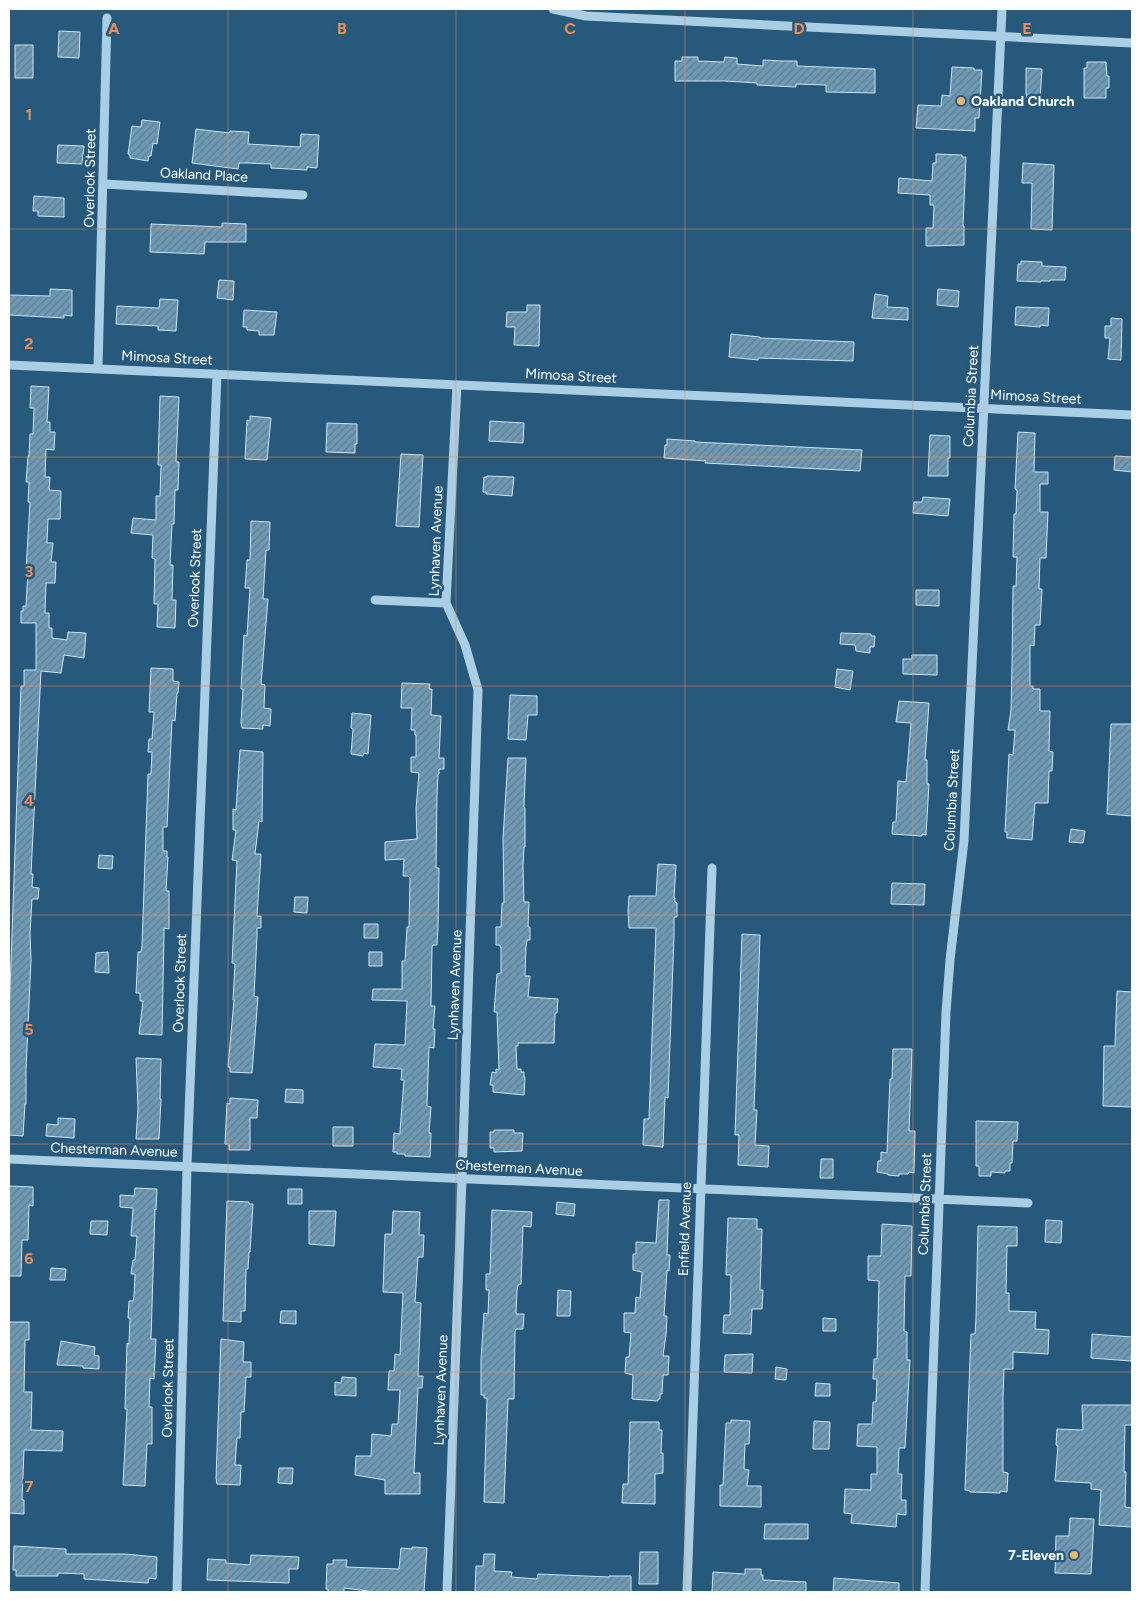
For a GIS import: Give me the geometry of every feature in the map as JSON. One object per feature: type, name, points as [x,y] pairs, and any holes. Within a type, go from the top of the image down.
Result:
[{"type":"street","points":[[553,9],[586,16],[1132,42]]},
{"type":"street","name":"Columbia Street","points":[[925,1592],[946,1012],[949,967],[964,841],[1002,9]]},
{"type":"street","name":"Overlook Street","points":[[98,368],[107,18]]},
{"type":"street","name":"Oakland Place","points":[[104,184],[303,195]]},
{"type":"street","name":"Mimosa Street","points":[[9,365],[1132,415]]},
{"type":"street","name":"Overlook Street","points":[[177,1592],[187,1166],[217,374]]},
{"type":"street","name":"Lynhaven Avenue","points":[[447,1592],[478,690],[466,645],[446,603],[456,385]]},
{"type":"street","points":[[375,600],[446,603]]},
{"type":"street","name":"Enfield Avenue","points":[[686,1592],[712,868]]},
{"type":"street","name":"Chesterman Avenue","points":[[9,1159],[1028,1203]]},
{"type":"building","points":[[59,31],[80,32],[79,58],[58,57]]},
{"type":"building","points":[[15,45],[33,45],[33,78],[15,78]]},
{"type":"building","points":[[682,57],[698,57],[698,61],[724,62],[725,57],[737,58],[737,64],[763,66],[763,60],[797,61],[797,66],[875,69],[875,93],[826,92],[826,85],[796,84],[796,87],[725,81],[675,81],[675,61],[682,61]]},
{"type":"building","points":[[1087,62],[1106,62],[1109,88],[1106,88],[1106,98],[1084,98],[1084,68],[1087,68]]},
{"type":"building","name":"Oakland Church","points":[[952,67],[982,70],[979,118],[975,118],[975,131],[916,128],[918,105],[941,106],[942,95],[950,96]]},
{"type":"building","points":[[1026,68],[1042,69],[1040,100],[1026,99]]},
{"type":"building","points":[[142,120],[160,122],[157,144],[153,143],[151,156],[149,156],[148,161],[130,158],[128,154],[132,126],[141,127]]},
{"type":"building","points":[[196,129],[229,133],[230,131],[249,132],[248,144],[300,147],[301,134],[319,135],[317,168],[307,167],[307,170],[271,168],[271,164],[239,163],[238,169],[192,163]]},
{"type":"building","points":[[58,145],[84,146],[82,164],[57,163]]},
{"type":"building","points":[[936,154],[962,155],[962,157],[966,157],[964,245],[926,246],[926,228],[933,228],[934,205],[930,205],[930,195],[898,193],[899,178],[932,181],[933,163],[936,163]]},
{"type":"building","points":[[1023,163],[1054,165],[1052,230],[1031,229],[1032,183],[1022,183]]},
{"type":"building","points":[[34,196],[64,198],[64,217],[38,216],[38,211],[33,211]]},
{"type":"building","points":[[222,223],[246,224],[246,242],[205,242],[204,254],[150,252],[151,224],[222,227]]},
{"type":"building","points":[[1021,261],[1042,262],[1042,266],[1066,267],[1065,280],[1017,281],[1018,264],[1021,264]]},
{"type":"building","points":[[219,280],[234,281],[233,300],[217,298]]},
{"type":"building","points":[[50,289],[72,290],[72,316],[64,315],[64,318],[9,315],[9,295],[50,296]]},
{"type":"building","points":[[938,289],[959,291],[958,307],[937,305]]},
{"type":"building","points":[[875,294],[888,296],[887,307],[908,308],[908,320],[872,318]]},
{"type":"building","points":[[160,299],[178,300],[176,331],[158,330],[158,326],[116,324],[117,306],[159,308]]},
{"type":"building","points":[[527,305],[540,305],[539,346],[514,345],[515,327],[506,327],[507,312],[527,312]]},
{"type":"building","points":[[1016,307],[1049,308],[1048,326],[1015,325]]},
{"type":"building","points":[[244,310],[277,312],[274,335],[259,335],[259,331],[247,330],[247,327],[243,327]]},
{"type":"building","points":[[1111,318],[1122,319],[1121,360],[1108,359],[1110,338],[1105,338],[1105,326],[1111,326]]},
{"type":"building","points":[[731,334],[760,338],[854,342],[853,361],[758,358],[758,360],[729,357]]},
{"type":"building","points":[[31,386],[49,387],[47,422],[50,422],[50,432],[55,432],[54,450],[46,449],[45,477],[50,477],[49,490],[61,491],[60,519],[48,519],[47,543],[53,543],[51,562],[56,562],[55,583],[46,583],[45,613],[49,613],[49,628],[52,628],[52,638],[67,640],[68,632],[86,633],[84,658],[64,655],[61,673],[41,671],[31,874],[33,874],[32,887],[39,888],[38,899],[32,899],[26,1104],[23,1136],[9,1135],[9,1017],[21,686],[24,686],[24,670],[36,670],[36,623],[21,623],[21,611],[23,611],[23,606],[26,606],[28,570],[26,570],[30,502],[28,502],[29,482],[26,482],[30,434],[33,434],[34,408],[30,408]]},
{"type":"building","points":[[160,396],[179,397],[176,462],[179,462],[178,490],[175,490],[170,565],[173,565],[172,600],[176,600],[175,628],[157,627],[158,604],[154,604],[155,559],[152,558],[153,535],[131,533],[133,518],[156,520],[156,496],[160,496],[161,465],[158,465]]},
{"type":"building","points":[[250,416],[271,418],[267,460],[245,459],[247,420],[250,421]]},
{"type":"building","points":[[490,421],[524,423],[523,443],[489,441]]},
{"type":"building","points":[[327,423],[357,424],[355,453],[326,452]]},
{"type":"building","points":[[1018,432],[1035,433],[1034,472],[1048,472],[1048,484],[1040,484],[1040,512],[1048,512],[1046,558],[1040,558],[1039,589],[1042,589],[1040,625],[1035,625],[1034,646],[1030,645],[1030,686],[1033,686],[1033,689],[1040,689],[1040,711],[1050,711],[1049,751],[1053,752],[1052,771],[1049,771],[1048,803],[1035,803],[1032,840],[1007,838],[1007,832],[1005,832],[1009,754],[1013,755],[1015,730],[1008,730],[1011,710],[1013,586],[1016,586],[1017,557],[1013,557]]},
{"type":"building","points":[[930,435],[950,436],[948,476],[928,476]]},
{"type":"building","points":[[667,439],[862,450],[860,471],[705,463],[706,461],[664,458]]},
{"type":"building","points":[[401,454],[423,455],[419,527],[396,526]]},
{"type":"building","points":[[1115,456],[1132,457],[1132,472],[1114,470]]},
{"type":"building","points":[[484,477],[514,477],[512,496],[486,494],[486,492],[483,492]]},
{"type":"building","points":[[923,497],[950,499],[948,516],[913,513],[914,502],[922,502]]},
{"type":"building","points":[[251,521],[270,522],[269,550],[266,550],[263,599],[268,599],[261,684],[265,685],[264,708],[271,709],[270,726],[263,725],[263,729],[242,728],[241,723],[244,635],[247,636],[250,588],[245,588],[247,560],[250,560]]},
{"type":"building","points":[[916,590],[939,590],[939,606],[916,605]]},
{"type":"building","points":[[841,633],[871,634],[871,636],[875,636],[874,647],[870,647],[870,653],[856,651],[855,645],[840,644]]},
{"type":"building","points":[[912,655],[937,655],[937,675],[903,674],[903,659],[912,659]]},
{"type":"building","points":[[151,668],[173,669],[173,681],[179,682],[175,721],[172,720],[167,827],[163,827],[163,851],[167,851],[168,857],[166,891],[169,891],[169,929],[164,928],[162,1035],[139,1034],[143,1001],[140,1001],[140,993],[136,993],[138,952],[141,952],[142,946],[148,774],[151,774],[152,752],[148,752],[149,739],[152,739],[154,712],[149,712]]},
{"type":"building","points":[[837,669],[853,671],[850,690],[835,687]]},
{"type":"building","points":[[402,683],[430,684],[429,689],[432,689],[431,715],[441,716],[439,758],[444,758],[444,769],[439,769],[438,774],[437,796],[436,868],[439,868],[438,928],[437,945],[432,947],[431,1006],[435,1006],[433,1029],[435,1029],[434,1048],[429,1047],[427,1106],[431,1107],[430,1157],[405,1156],[405,1154],[393,1152],[394,1133],[400,1134],[404,1080],[401,1080],[402,1069],[373,1067],[375,1044],[405,1045],[407,1001],[372,1000],[373,989],[402,989],[402,961],[405,961],[407,927],[409,927],[410,878],[403,876],[404,859],[385,860],[385,842],[417,839],[416,809],[419,773],[411,772],[411,757],[416,757],[416,735],[415,730],[411,730],[412,708],[401,708]]},
{"type":"building","points":[[510,695],[537,696],[537,715],[528,715],[526,740],[508,739]]},
{"type":"building","points":[[899,701],[929,703],[925,760],[927,760],[927,784],[929,784],[926,835],[922,834],[922,836],[892,834],[893,822],[896,822],[898,781],[906,782],[911,723],[896,722]]},
{"type":"building","points":[[352,713],[371,715],[368,754],[364,753],[363,756],[351,754]]},
{"type":"building","points":[[1111,724],[1132,724],[1132,816],[1107,814]]},
{"type":"building","points":[[240,750],[263,752],[262,822],[259,821],[255,854],[261,854],[257,916],[261,916],[261,928],[257,928],[254,996],[258,997],[252,1073],[230,1072],[230,1067],[228,1067],[234,1000],[235,964],[232,963],[237,861],[232,860],[236,830],[233,830],[233,809],[236,810]]},
{"type":"building","points":[[508,758],[526,758],[523,866],[524,902],[529,902],[528,927],[530,927],[530,940],[527,940],[526,947],[525,976],[530,976],[528,997],[558,999],[557,1013],[555,1013],[554,1043],[518,1043],[518,1046],[516,1046],[517,1069],[521,1069],[521,1072],[524,1072],[525,1077],[524,1095],[493,1092],[493,1085],[490,1085],[492,1072],[496,1073],[496,1069],[499,1070],[497,1012],[494,1012],[497,974],[501,973],[501,947],[496,945],[496,927],[501,927],[502,903],[504,903],[503,838]]},
{"type":"building","points":[[1071,829],[1085,831],[1083,843],[1069,842]]},
{"type":"building","points":[[99,855],[113,856],[112,869],[98,868]]},
{"type":"building","points":[[658,864],[676,865],[674,898],[677,903],[677,917],[674,917],[668,1098],[665,1097],[663,1147],[643,1145],[644,1119],[649,1119],[656,928],[629,928],[628,911],[629,896],[656,896]]},
{"type":"building","points":[[892,883],[925,884],[924,905],[891,904]]},
{"type":"building","points":[[295,897],[308,897],[307,913],[294,912]]},
{"type":"building","points":[[364,924],[378,924],[378,938],[364,938]]},
{"type":"building","points":[[742,934],[760,935],[754,1110],[757,1110],[755,1145],[769,1146],[768,1167],[738,1165],[739,1135],[735,1135]]},
{"type":"building","points":[[108,952],[109,973],[95,972],[96,953]]},
{"type":"building","points":[[369,952],[382,952],[382,966],[369,966]]},
{"type":"building","points":[[1117,991],[1132,992],[1132,1107],[1103,1106],[1104,1046],[1115,1046]]},
{"type":"building","points":[[893,1049],[912,1049],[909,1131],[915,1131],[914,1173],[899,1174],[899,1176],[877,1172],[878,1161],[881,1161],[881,1152],[887,1153]]},
{"type":"building","points":[[136,1058],[161,1059],[159,1139],[136,1139],[138,1108]]},
{"type":"building","points":[[286,1089],[303,1090],[303,1103],[285,1102]]},
{"type":"building","points":[[230,1098],[258,1100],[257,1118],[250,1118],[250,1150],[229,1150],[229,1144],[225,1144],[227,1103],[230,1104]]},
{"type":"building","points":[[58,1118],[75,1119],[74,1138],[46,1136],[47,1124],[58,1125]]},
{"type":"building","points":[[976,1121],[1018,1122],[1017,1141],[1013,1141],[1010,1171],[1005,1171],[1005,1173],[991,1172],[991,1176],[979,1176],[979,1166],[976,1166]]},
{"type":"building","points":[[333,1127],[353,1127],[353,1146],[333,1146]]},
{"type":"building","points":[[494,1130],[514,1130],[514,1133],[523,1133],[522,1151],[494,1152],[494,1148],[490,1148],[490,1132],[494,1132]]},
{"type":"building","points":[[821,1159],[833,1159],[833,1178],[820,1178]]},
{"type":"building","points":[[9,1186],[33,1187],[33,1206],[29,1205],[28,1240],[22,1240],[21,1276],[9,1276]]},
{"type":"building","points":[[135,1188],[157,1189],[151,1339],[156,1339],[154,1379],[150,1378],[149,1407],[152,1407],[152,1444],[147,1444],[145,1486],[123,1485],[127,1409],[125,1409],[127,1343],[129,1344],[130,1318],[128,1318],[129,1301],[133,1301],[134,1296],[135,1274],[131,1274],[133,1260],[135,1260],[137,1236],[131,1236],[133,1208],[120,1207],[120,1195],[134,1196]]},
{"type":"building","points":[[288,1189],[302,1189],[302,1204],[288,1204]]},
{"type":"building","points":[[659,1200],[669,1200],[667,1255],[670,1255],[669,1271],[667,1270],[664,1316],[667,1316],[663,1356],[669,1356],[668,1375],[663,1375],[662,1394],[660,1394],[658,1401],[632,1399],[633,1375],[625,1373],[626,1357],[629,1357],[631,1333],[624,1332],[624,1313],[635,1313],[636,1297],[640,1298],[642,1272],[633,1270],[633,1254],[636,1254],[636,1242],[656,1243]]},
{"type":"building","points":[[227,1201],[249,1202],[249,1204],[253,1204],[250,1252],[248,1269],[246,1269],[245,1311],[241,1311],[241,1322],[223,1321]]},
{"type":"building","points":[[557,1202],[575,1204],[574,1216],[556,1214]]},
{"type":"building","points":[[492,1210],[532,1212],[531,1227],[523,1226],[521,1284],[518,1285],[517,1291],[516,1314],[524,1314],[523,1329],[516,1329],[515,1332],[514,1399],[508,1399],[504,1503],[484,1502],[487,1398],[481,1395],[481,1360],[484,1313],[488,1314],[489,1290],[486,1290],[486,1274],[490,1274]]},
{"type":"building","points":[[309,1211],[336,1211],[334,1246],[309,1244]]},
{"type":"building","points":[[393,1211],[420,1212],[419,1235],[424,1235],[423,1257],[418,1257],[415,1302],[421,1303],[418,1376],[423,1376],[422,1388],[418,1388],[414,1473],[420,1473],[420,1494],[385,1494],[385,1480],[355,1475],[356,1456],[371,1456],[372,1434],[391,1436],[392,1424],[398,1424],[400,1390],[388,1390],[389,1371],[394,1371],[395,1354],[400,1355],[403,1293],[383,1292],[385,1234],[392,1234]]},
{"type":"building","points":[[728,1218],[757,1219],[757,1229],[762,1229],[760,1290],[763,1290],[762,1309],[752,1309],[751,1334],[723,1333],[724,1315],[730,1315],[731,1275],[726,1275]]},
{"type":"building","points":[[1046,1220],[1062,1221],[1061,1243],[1045,1242]]},
{"type":"building","points":[[91,1221],[108,1221],[107,1235],[90,1234]]},
{"type":"building","points":[[882,1224],[912,1226],[911,1276],[905,1276],[904,1331],[907,1332],[907,1360],[910,1360],[905,1448],[899,1448],[898,1474],[902,1474],[901,1500],[906,1500],[906,1515],[897,1514],[896,1527],[851,1523],[852,1514],[844,1513],[845,1489],[871,1490],[871,1474],[877,1474],[877,1447],[857,1446],[858,1424],[872,1424],[873,1402],[876,1402],[877,1379],[873,1379],[874,1359],[877,1359],[879,1281],[868,1280],[868,1256],[881,1256]]},
{"type":"building","points":[[978,1226],[1017,1227],[1017,1246],[1007,1246],[1006,1293],[1009,1293],[1009,1311],[1036,1312],[1035,1329],[1049,1330],[1048,1354],[1013,1352],[1013,1369],[1004,1369],[1003,1472],[1008,1473],[1007,1492],[1000,1491],[1000,1493],[970,1492],[965,1490],[971,1334],[975,1334],[976,1318]]},
{"type":"building","points":[[51,1268],[66,1269],[65,1280],[50,1280]]},
{"type":"building","points":[[558,1290],[571,1291],[570,1316],[557,1316]]},
{"type":"building","points":[[281,1311],[296,1311],[296,1324],[280,1323]]},
{"type":"building","points":[[823,1318],[836,1319],[836,1331],[823,1331]]},
{"type":"building","points":[[9,1322],[29,1322],[29,1340],[25,1340],[24,1392],[32,1392],[31,1430],[63,1431],[62,1451],[24,1450],[22,1500],[24,1500],[24,1514],[9,1513]]},
{"type":"building","points":[[1092,1334],[1132,1337],[1131,1361],[1091,1358]]},
{"type":"building","points":[[221,1339],[244,1342],[243,1362],[251,1362],[251,1377],[246,1377],[244,1412],[241,1412],[240,1438],[237,1438],[235,1465],[241,1465],[240,1485],[217,1484],[216,1478]]},
{"type":"building","points":[[61,1341],[95,1347],[94,1355],[99,1356],[99,1369],[57,1365]]},
{"type":"building","points":[[753,1354],[752,1373],[724,1372],[725,1355]]},
{"type":"building","points":[[776,1367],[787,1369],[786,1380],[775,1379]]},
{"type":"building","points":[[342,1377],[356,1378],[356,1396],[335,1395],[335,1382],[341,1383]]},
{"type":"building","points":[[816,1383],[830,1384],[830,1396],[815,1396]]},
{"type":"building","points":[[1082,1405],[1132,1405],[1132,1425],[1125,1425],[1124,1472],[1126,1472],[1125,1507],[1132,1508],[1132,1527],[1099,1525],[1101,1490],[1091,1489],[1091,1483],[1055,1481],[1058,1446],[1056,1445],[1057,1429],[1083,1430]]},
{"type":"building","points":[[731,1420],[750,1421],[749,1444],[745,1444],[744,1469],[749,1470],[747,1486],[761,1486],[761,1507],[720,1506],[720,1485],[723,1485],[726,1423],[731,1423]]},
{"type":"building","points":[[814,1421],[830,1422],[829,1449],[813,1449]]},
{"type":"building","points":[[630,1422],[659,1422],[659,1430],[662,1430],[661,1453],[663,1453],[663,1473],[655,1474],[655,1504],[622,1503],[623,1484],[628,1484]]},
{"type":"building","points":[[279,1468],[293,1468],[292,1484],[278,1483]]},
{"type":"building","name":"7-Eleven","points":[[1070,1518],[1094,1519],[1091,1574],[1055,1573],[1056,1536],[1069,1536]]},
{"type":"building","points":[[765,1524],[808,1524],[808,1539],[764,1539]]},
{"type":"building","points":[[14,1546],[66,1549],[66,1554],[125,1554],[157,1557],[156,1579],[149,1578],[148,1583],[84,1579],[84,1574],[58,1573],[58,1576],[16,1576],[16,1570],[13,1570]]},
{"type":"building","points":[[412,1547],[427,1548],[424,1592],[368,1592],[344,1588],[344,1592],[328,1592],[328,1589],[326,1589],[327,1564],[333,1564],[333,1560],[347,1560],[346,1567],[399,1569],[401,1548],[412,1549]]},
{"type":"building","points":[[640,1552],[658,1552],[658,1584],[639,1584]]},
{"type":"building","points":[[484,1554],[495,1554],[494,1571],[512,1572],[511,1577],[537,1579],[538,1574],[631,1576],[631,1592],[475,1592],[476,1566],[483,1566]]},
{"type":"building","points":[[251,1555],[299,1557],[298,1569],[289,1569],[289,1583],[207,1580],[208,1559],[226,1560],[226,1563],[250,1565]]},
{"type":"building","points":[[745,1569],[761,1569],[763,1580],[806,1582],[806,1592],[712,1592],[713,1572],[745,1574]]},
{"type":"building","points":[[834,1578],[899,1583],[899,1592],[833,1592]]},
{"type":"place","name":"Oakland Church","points":[[961,101]]},
{"type":"place","name":"7-Eleven","points":[[1074,1555]]}]
